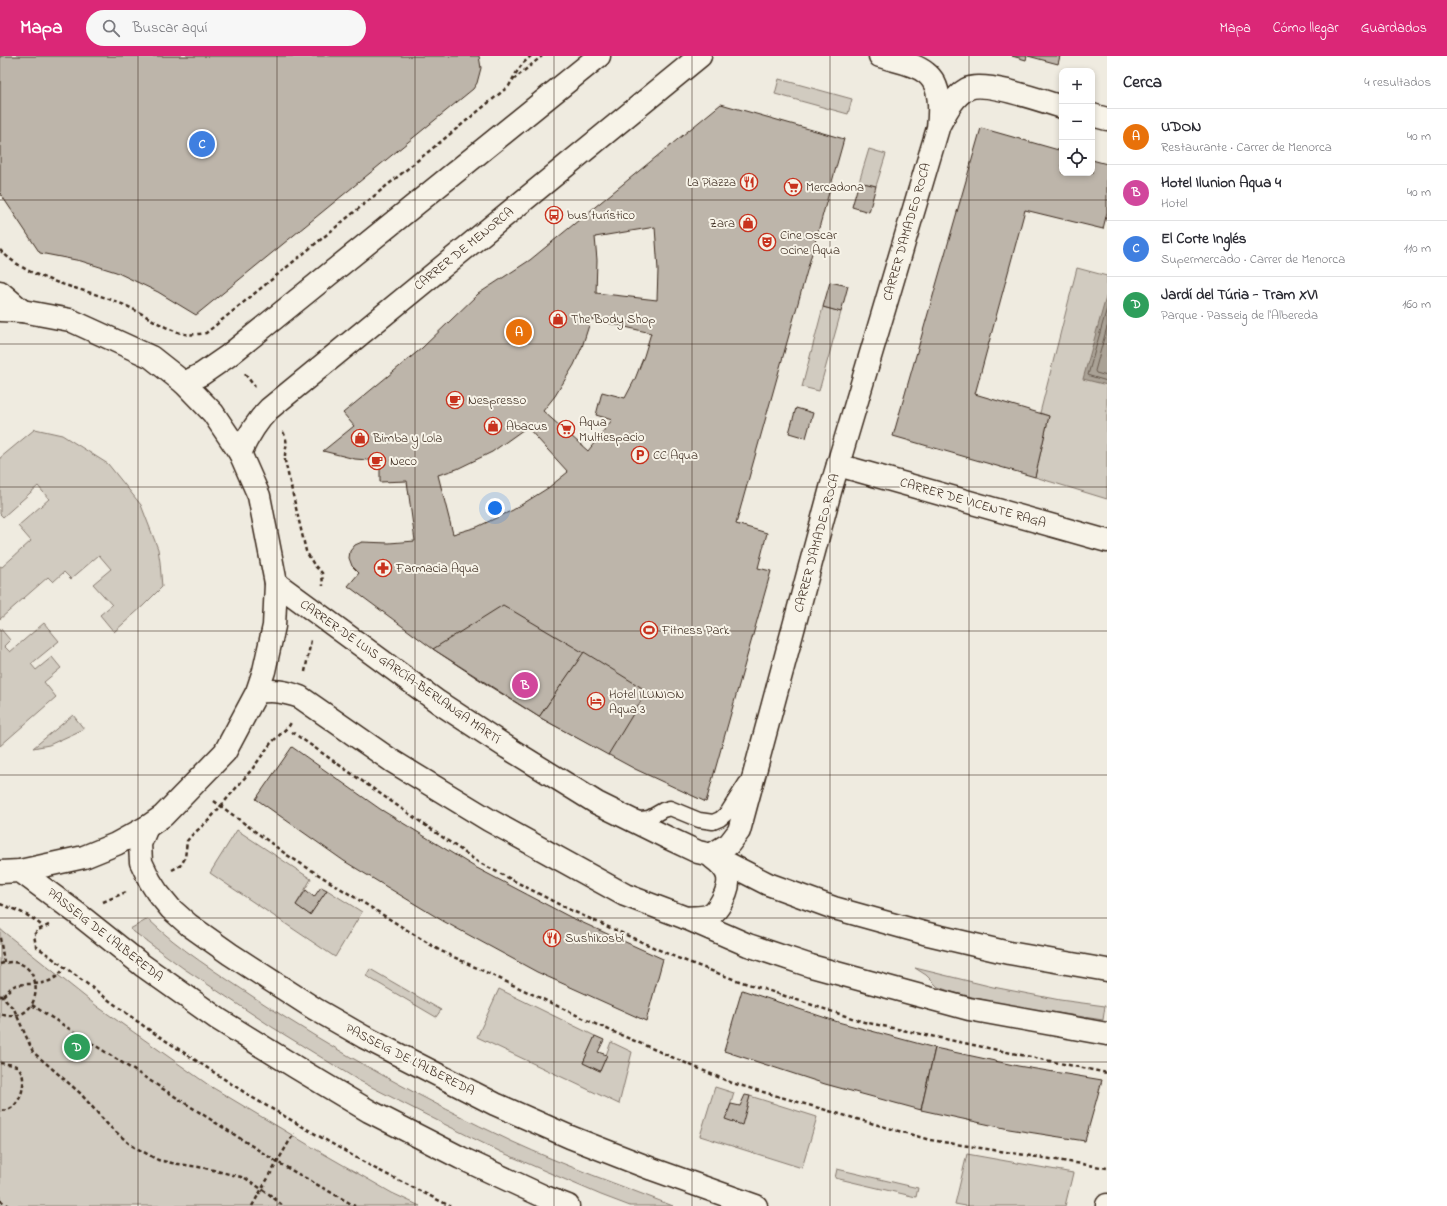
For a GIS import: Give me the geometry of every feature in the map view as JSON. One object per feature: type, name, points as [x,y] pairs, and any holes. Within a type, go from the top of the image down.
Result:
[{"type":"street","points":[[184,383],[202,374],[228,356],[599,56]]},
{"type":"street","name":"CARRER DE MENORCA","points":[[240,453],[249,434],[260,418],[269,409],[700,56]]},
{"type":"street","points":[[880,56],[914,66],[927,73],[934,83],[938,94],[940,112],[938,128]]},
{"type":"street","points":[[938,128],[945,113],[956,98],[968,88],[979,86],[995,88],[1059,106]]},
{"type":"street","points":[[1095,116],[1107,119]]},
{"type":"street","name":"CARRER D'AMADEO ROCA","points":[[711,855],[729,844],[739,831],[830,488],[938,128]]},
{"type":"street","points":[[0,292],[22,311]]},
{"type":"street","points":[[0,310],[22,311],[70,320],[151,357],[184,383],[213,413],[240,453],[259,496],[276,583],[274,626],[264,671],[257,692],[225,752],[163,816],[147,827],[116,844],[84,857],[10,871]]},
{"type":"street","name":"CARRER DE VICENTE RAGA","points":[[838,465],[1107,540]]},
{"type":"street","name":"CARRER DE LUIS GARCÍA-BERLANGA MARTÍ","points":[[276,583],[438,702],[508,748],[597,803],[698,852],[711,855],[768,884],[834,908],[924,933],[993,949],[1107,970]]},
{"type":"street","points":[[257,692],[272,690],[286,692],[300,697],[392,761],[496,824],[625,895],[686,918],[748,945],[811,966],[969,1009],[1107,1034]]},
{"type":"street","name":"PASSEIG DE L'ALBEREDA","points":[[147,827],[140,844],[141,862],[157,892],[171,909],[189,925],[230,954],[315,1009],[364,1037],[496,1104],[570,1137],[652,1169],[756,1206]]},
{"type":"street","points":[[686,918],[708,916],[718,909],[726,893],[728,878],[724,867],[711,855]]},
{"type":"street","name":"PASSEIG DE L'ALBEREDA","points":[[10,871],[78,914],[148,970],[218,1019],[297,1068],[369,1111],[440,1147],[568,1206]]},
{"type":"lane","points":[[626,818],[641,820],[649,818],[663,810],[670,808],[699,820],[713,822],[727,813],[758,764]]},
{"type":"path","points":[[0,250],[8,258],[33,274],[105,297],[145,314],[174,331],[196,335],[206,333],[509,86],[522,63],[531,56]]},
{"type":"path","points":[[512,80],[542,56]]},
{"type":"path","points":[[246,374],[256,389]]},
{"type":"path","points":[[282,430],[287,439],[285,461],[300,518],[304,544],[309,558],[322,573],[323,585]]},
{"type":"path","points":[[78,914],[182,865],[185,858],[187,841],[209,820],[253,768],[271,743],[289,726],[294,717]]},
{"type":"path","points":[[292,732],[303,740]]},
{"type":"path","points":[[193,785],[287,855],[439,950],[593,1023],[732,1083],[930,1140],[1107,1168]]},
{"type":"path","points":[[0,904],[24,913],[37,921],[43,927],[34,935],[36,946],[145,1027],[253,1098],[367,1164],[450,1206]]},
{"type":"path","points":[[0,938],[4,962]]},
{"type":"path","points":[[0,964],[4,962],[12,962],[28,968],[33,975],[37,990],[36,998],[25,1012],[9,1016],[0,1014]]},
{"type":"path","points":[[65,967],[59,976],[53,980],[16,985],[1,995],[14,1009],[33,1052],[80,1093],[109,1126],[131,1145],[158,1160],[232,1174],[245,1178],[262,1189],[283,1206]]},
{"type":"path","points":[[32,1005],[277,1162],[355,1206]]},
{"type":"path","points":[[0,1063],[16,1066],[22,1073],[24,1083],[22,1093],[14,1107],[8,1111],[0,1110]]},
{"type":"path","points":[[252,1206],[294,1133]]},
{"type":"path","points":[[0,1200],[8,1206]]},
{"type":"shaded area","points":[[779,79],[852,99],[848,114],[775,94]]},
{"type":"shaded area","points":[[869,149],[886,154],[876,186],[859,182]]},
{"type":"shaded area","points":[[1077,268],[1107,276],[1107,499],[1035,477],[1049,416],[1040,413]]},
{"type":"shaded area","points":[[823,307],[841,312],[819,391],[802,387]]},
{"type":"shaded area","points":[[35,429],[62,435],[108,464],[141,505],[158,549],[162,587],[114,632],[100,615],[112,605],[93,584],[111,569],[99,555],[71,579],[64,572],[53,582],[48,577],[0,619],[0,566],[2,567],[31,541],[18,526],[49,499],[38,486],[3,517],[0,514],[0,458]]},
{"type":"shaded area","points":[[44,623],[59,641],[31,664],[36,670],[52,657],[61,668],[44,682],[56,697],[0,746],[0,628],[10,640],[4,646],[10,652]]},
{"type":"shaded area","points":[[73,715],[84,729],[49,745],[33,748]]},
{"type":"shaded area","points":[[237,830],[311,879],[296,905],[310,915],[327,890],[362,912],[335,957],[210,873]]},
{"type":"shaded area","points":[[148,919],[186,951],[227,979],[286,1018],[381,1074],[513,1142],[673,1206],[630,1206],[601,1195],[501,1152],[358,1080],[272,1027],[183,968],[130,929]]},
{"type":"shaded area","points":[[0,929],[98,1007],[210,1086],[392,1193],[420,1206],[0,1206]]},
{"type":"shaded area","points":[[915,968],[993,987],[1060,1000],[1105,1006],[1103,1020],[1001,1004],[952,992],[938,987],[926,975]]},
{"type":"shaded area","points":[[370,969],[441,1010],[436,1017],[366,976]]},
{"type":"shaded area","points":[[499,989],[595,1036],[583,1063],[600,1071],[611,1042],[632,1052],[619,1104],[477,1037]]},
{"type":"shaded area","points":[[715,1087],[734,1093],[726,1119],[741,1124],[750,1096],[817,1117],[802,1168],[700,1136]]},
{"type":"shaded area","points":[[967,1154],[1073,1173],[1065,1206],[966,1206],[955,1204]]},
{"type":"shaded area","points":[[837,1169],[918,1188],[916,1197],[835,1178]]},
{"type":"water","points":[[1107,294],[1107,385],[1083,379]]},
{"type":"building","points":[[0,56],[479,56],[481,68],[477,83],[473,89],[196,315],[158,292],[116,272],[81,261],[40,253],[0,193]]},
{"type":"building","points":[[1012,56],[1027,56],[1026,60]]},
{"type":"building","points":[[1028,56],[1060,56],[1058,64]]},
{"type":"building","points":[[721,104],[844,139],[736,524],[767,533],[758,568],[771,571],[706,802],[635,769],[539,717],[433,649],[348,586],[359,573],[352,566],[349,558],[350,551],[355,545],[362,542],[389,543],[415,541],[407,481],[380,482],[380,461],[355,459],[323,451],[354,426],[343,413],[422,348],[478,294],[530,260]],"holes":[[[655,227],[658,270],[657,300],[596,293],[597,260],[595,237]],[[591,319],[651,333],[635,379],[625,398],[602,392],[596,415],[612,420],[588,451],[543,411],[555,396],[574,365],[582,347]],[[527,427],[568,472],[548,488],[513,510],[477,527],[453,534],[438,475],[457,469],[492,452]]]},
{"type":"building","points":[[981,128],[1059,150],[1059,176],[1095,176],[1095,161],[1107,164],[1107,212],[1103,229],[1025,210],[975,394],[1049,416],[1035,477],[893,436]]},
{"type":"building","points":[[859,182],[876,186],[869,212],[852,207]]},
{"type":"building","points":[[830,282],[848,286],[841,312],[823,307]]},
{"type":"building","points":[[796,408],[813,413],[806,438],[789,433]]},
{"type":"building","points":[[503,605],[584,653],[539,717],[433,649]]},
{"type":"building","name":"Hotel ILUNION Aqua 3","points":[[584,652],[647,691],[608,755],[539,717]]},
{"type":"building","points":[[292,747],[380,809],[473,866],[570,917],[663,959],[646,1021],[537,972],[443,921],[344,861],[256,799]]},
{"type":"building","points":[[321,887],[327,890],[310,915],[296,905],[306,890],[314,897]]},
{"type":"building","points":[[742,990],[838,1022],[935,1048],[921,1110],[825,1084],[724,1051]]},
{"type":"building","points":[[595,1036],[604,1040],[598,1052],[607,1055],[600,1071],[583,1063]]},
{"type":"building","points":[[935,1048],[1018,1066],[1102,1080],[1085,1141],[1009,1129],[921,1110]]},
{"type":"building","points":[[745,1095],[750,1096],[742,1125],[725,1119],[731,1104],[740,1106]]},
{"type":"place","name":"El Corte Inglés","points":[[202,144]]},
{"type":"place","name":"La Piazza","points":[[749,182]]},
{"type":"place","name":"Mercadona","points":[[793,187]]},
{"type":"place","name":"bus turístico","points":[[554,215]]},
{"type":"place","name":"Zara","points":[[748,223]]},
{"type":"place","name":"Cine Oscar Ocine Aqua","points":[[767,242]]},
{"type":"place","name":"The Body Shop","points":[[558,319]]},
{"type":"place","name":"UDON","points":[[519,332]]},
{"type":"place","name":"Nespresso","points":[[455,400]]},
{"type":"place","name":"Abacus","points":[[493,426]]},
{"type":"place","name":"Aqua Multiespacio","points":[[566,429]]},
{"type":"place","name":"Bimba y Lola","points":[[360,438]]},
{"type":"place","name":"CC Aqua","points":[[640,455]]},
{"type":"place","name":"Neco","points":[[377,461]]},
{"type":"place","name":"Farmacia Aqua","points":[[383,568]]},
{"type":"place","name":"Fitness Park","points":[[649,630]]},
{"type":"place","name":"Hotel Ilunion Aqua 4","points":[[525,685]]},
{"type":"place","name":"Hotel ILUNION Aqua 3","points":[[596,701]]},
{"type":"place","name":"Sushikosbi","points":[[552,938]]},
{"type":"place","name":"Jardí del Túria - Tram XVI","points":[[77,1047]]}]
